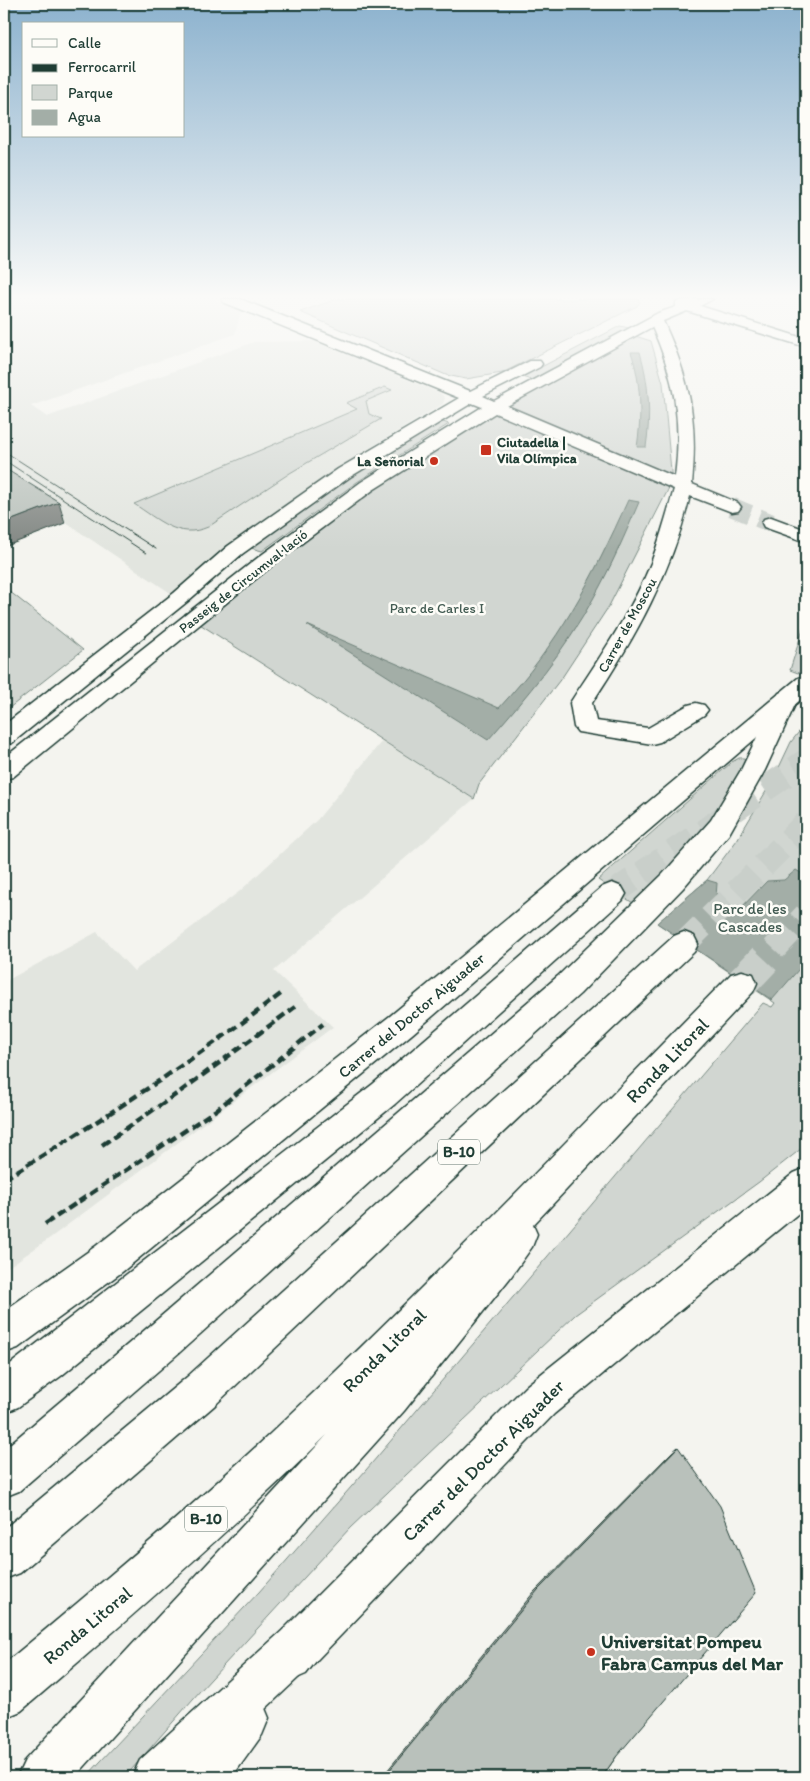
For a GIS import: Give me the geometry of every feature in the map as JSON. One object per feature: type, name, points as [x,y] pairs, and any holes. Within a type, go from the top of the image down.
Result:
[{"type":"main road","points":[[433,382],[732,507]]},
{"type":"main road","name":"Passeig de Circumval·lació","points":[[4,737],[181,597],[235,550],[344,473],[470,397],[499,382]]},
{"type":"main road","name":"Passeig de Circumval·lació","points":[[4,771],[267,560],[359,491],[494,407],[540,382]]},
{"type":"main road","name":"Carrer de Moscou","points":[[679,382],[685,410],[686,457],[684,487],[670,536],[650,588],[608,664],[581,703],[586,727],[652,736],[696,710]]},
{"type":"main road","points":[[771,523],[806,536]]},
{"type":"main road","points":[[4,1476],[166,1338],[576,978],[673,881],[720,827],[797,690]]},
{"type":"main road","name":"Carrer del Doctor Aiguader","points":[[4,1334],[109,1259],[401,1025],[797,690]]},
{"type":"main road","points":[[4,1393],[46,1362],[384,1094],[612,894]]},
{"type":"main road","name":"B-10","points":[[4,1557],[201,1391],[684,944]]},
{"type":"main road","name":"Ronda Litoral","points":[[4,1694],[116,1601],[322,1412],[472,1262],[742,983]]},
{"type":"main road","points":[[42,1777],[390,1397],[496,1265],[576,1153]]},
{"type":"main road","name":"Carrer del Doctor Aiguader","points":[[202,1777],[300,1645],[540,1400],[806,1185]]},
{"type":"main road","points":[[157,1777],[300,1645]]},
{"type":"shaded area","points":[[4,382],[99,382],[31,406],[47,417],[143,382],[414,382],[440,393],[445,398],[443,404],[350,460],[237,540],[172,594],[4,481]]},
{"type":"shaded area","points":[[382,741],[474,799],[274,971],[333,1027],[50,1238],[4,1270],[4,982],[97,932],[134,971],[240,891],[317,820]]},
{"type":"green space","name":"Parc de Carles I","points":[[546,382],[663,382],[672,482],[609,606],[563,676],[479,784],[474,799],[184,614],[367,486]]},
{"type":"green space","points":[[385,387],[392,390],[366,401],[369,414],[381,419],[290,473],[208,527],[187,531],[178,529],[160,521],[134,504],[357,409],[346,403]]},
{"type":"green space","points":[[440,421],[449,424],[357,482],[262,551],[251,548],[372,462]]},
{"type":"green space","points":[[4,587],[83,650],[4,712]]},
{"type":"green space","points":[[806,619],[806,666],[798,673],[790,670]]},
{"type":"green space","name":"Parc de les Cascades","points":[[806,723],[806,1145],[759,1182],[575,1315],[350,1528],[200,1691],[125,1777],[86,1777],[259,1592],[366,1470],[763,1003],[772,1007],[775,1003],[657,923],[707,880],[737,840],[774,778],[791,742]]},
{"type":"green space","points":[[739,758],[744,758],[747,762],[710,822],[668,871],[633,903],[598,880],[732,762]]},
{"type":"water","points":[[638,382],[646,382],[649,411],[646,447],[637,447],[640,399]]},
{"type":"water","points":[[628,500],[639,502],[612,563],[582,618],[545,672],[488,740],[307,625],[499,708],[539,659],[573,610]]},
{"type":"water","points":[[796,870],[806,876],[806,961],[772,1000],[657,923],[707,880],[717,883],[715,911],[738,911],[767,881],[784,880]]},
{"type":"building","points":[[4,468],[59,502],[4,523]]},
{"type":"building","name":"Universitat Pompeu Fabra Campus del Mar","points":[[678,1447],[720,1506],[756,1593],[616,1757],[602,1777],[384,1777],[538,1590]]},
{"type":"tunnel","points":[[732,507],[771,523]]},
{"type":"tunnel","points":[[612,894],[806,761]]},
{"type":"tunnel","points":[[684,944],[806,823]]},
{"type":"tunnel","points":[[774,949],[806,915]]},
{"type":"tunnel","points":[[742,983],[775,948]]},
{"type":"tram line","points":[[4,451],[156,549]]},
{"type":"tram line","points":[[4,460],[146,553]]},
{"type":"railway","points":[[4,1179],[146,1090],[215,1043],[282,993]]},
{"type":"railway","points":[[102,1145],[181,1091],[295,1007]]},
{"type":"railway","points":[[45,1224],[216,1110],[323,1024]]},
{"type":"place","name":"Ciutadella | Vila Olímpica","points":[[486,450]]},
{"type":"place","name":"La Señorial","points":[[434,461]]},
{"type":"place","name":"Universitat Pompeu Fabra Campus del Mar","points":[[591,1652]]}]
